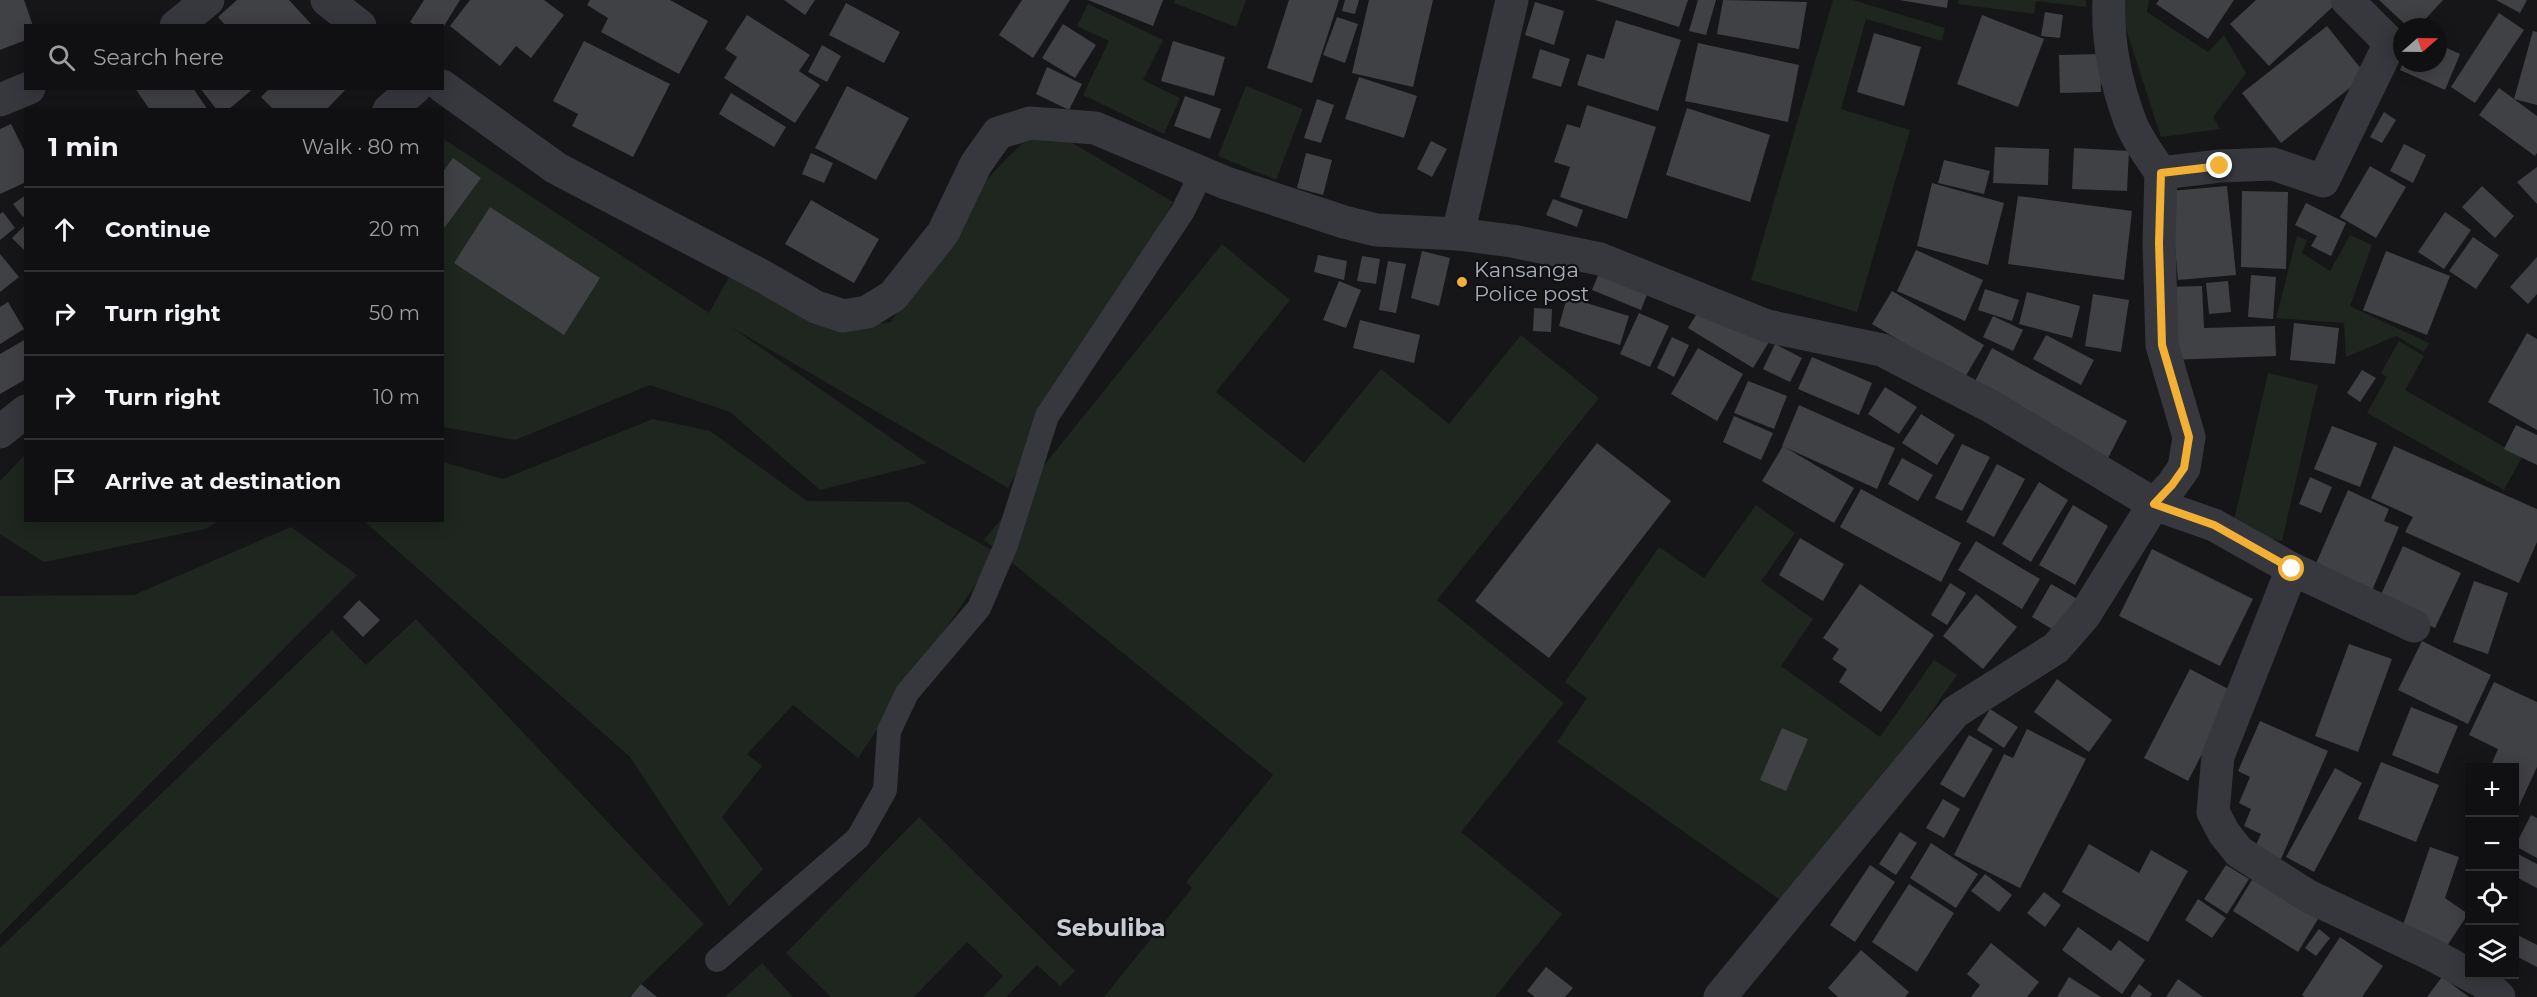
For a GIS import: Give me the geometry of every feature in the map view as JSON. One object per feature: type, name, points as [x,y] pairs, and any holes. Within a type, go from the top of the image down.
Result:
[{"type":"street","points":[[178,24],[208,0]]},
{"type":"street","points":[[327,0],[357,24]]},
{"type":"street","points":[[1458,234],[1512,0]]},
{"type":"street","points":[[1720,997],[1955,712],[2056,648],[2084,616],[2154,504],[2184,468],[2189,437],[2162,345],[2159,243],[2161,173],[2142,145],[2130,121],[2111,44],[2109,0]]},
{"type":"street","points":[[2161,173],[2220,166],[2273,164],[2323,181],[2390,43],[2347,0]]},
{"type":"street","points":[[444,87],[556,168],[764,277],[816,307],[843,316],[867,312],[893,296],[943,233],[976,164],[998,133],[1030,123],[1095,128],[1201,174],[1365,227],[1458,234],[1512,241],[1600,259],[1767,326],[1882,350],[1992,407],[2154,504],[2214,525],[2292,569],[2414,626]]},
{"type":"street","points":[[0,100],[24,90]]},
{"type":"street","points":[[391,108],[413,90]]},
{"type":"street","points":[[0,432],[24,413]]},
{"type":"street","points":[[2292,569],[2218,756],[2213,812],[2224,833],[2239,852],[2308,896],[2431,954],[2483,982],[2499,997]]},
{"type":"lane","points":[[717,960],[858,838],[885,790],[889,731],[907,693],[979,608],[1006,545],[1047,416],[1184,211],[1201,174]]},
{"type":"shaded area","points":[[1175,0],[1246,0],[1236,27],[1174,3]]},
{"type":"shaded area","points":[[1833,0],[1853,0],[1945,28],[1942,41],[1866,19],[1841,109],[1910,130],[1857,312],[1751,280]]},
{"type":"shaded area","points":[[1959,0],[2086,0],[2086,7],[2036,1],[2034,14],[1958,4]]},
{"type":"shaded area","points":[[2126,0],[2149,0],[2147,12],[2208,52],[2224,35],[2246,73],[2213,117],[2220,129],[2161,137],[2123,20]]},
{"type":"shaded area","points":[[1088,4],[1163,40],[1143,80],[1180,98],[1164,134],[1083,95],[1109,41],[1077,26]]},
{"type":"shaded area","points":[[1246,86],[1303,109],[1276,180],[1218,156]]},
{"type":"shaded area","points":[[1033,135],[1069,141],[1173,202],[1008,488],[731,327],[927,463],[820,490],[730,412],[650,385],[515,440],[444,427],[444,139],[709,313],[734,268],[841,328],[891,322],[954,222],[1011,154]]},
{"type":"shaded area","points":[[2350,235],[2372,245],[2350,306],[2429,343],[2424,352],[2396,336],[2346,357],[2344,323],[2276,318],[2297,236],[2307,240],[2302,253],[2330,271]]},
{"type":"shaded area","points":[[1222,244],[1290,300],[1216,392],[1304,463],[1381,369],[1449,424],[1521,335],[1599,398],[1437,600],[1564,703],[1461,832],[1562,914],[1495,997],[1104,997],[1192,888],[1186,882],[1273,775],[984,540]]},
{"type":"shaded area","points":[[2399,341],[2424,356],[2405,390],[2522,457],[2504,490],[2367,413],[2387,377],[2381,373]]},
{"type":"shaded area","points":[[2268,373],[2318,385],[2282,541],[2232,529]]},
{"type":"shaded area","points":[[653,419],[710,431],[807,501],[908,502],[997,553],[858,758],[793,705],[747,754],[762,766],[722,817],[763,869],[729,906],[630,757],[365,522],[444,522],[444,462],[503,479]]},
{"type":"shaded area","points":[[24,456],[24,522],[217,522],[205,529],[44,562],[0,534],[0,481]]},
{"type":"shaded area","points":[[1756,505],[1795,533],[1761,581],[1813,619],[1781,666],[1880,737],[1934,660],[1957,675],[1793,909],[1557,742],[1587,698],[1565,682],[1659,547],[1704,578]]},
{"type":"shaded area","points":[[291,527],[357,575],[0,935],[0,596],[134,595]]},
{"type":"shaded area","points":[[416,619],[704,924],[628,997],[0,997],[0,948],[332,630],[366,665]]},
{"type":"shaded area","points":[[919,817],[1075,971],[1060,986],[1037,965],[1006,997],[983,997],[1003,976],[967,942],[914,997],[831,997],[786,953]]},
{"type":"shaded area","points":[[762,963],[793,997],[725,997]]},
{"type":"building","points":[[0,0],[24,0],[32,24],[24,24],[24,41],[0,50]]},
{"type":"building","points":[[237,0],[289,0],[311,24],[224,24],[218,17]]},
{"type":"building","points":[[424,0],[460,0],[444,26],[444,24],[413,24],[410,22]]},
{"type":"building","points":[[470,0],[544,0],[564,15],[531,58],[516,46],[500,66],[450,26]]},
{"type":"building","points":[[590,0],[670,0],[708,21],[679,74],[601,32],[608,18],[587,5]]},
{"type":"building","points":[[784,0],[815,0],[805,15]]},
{"type":"building","points":[[1022,0],[1070,0],[1033,58],[999,35]]},
{"type":"building","points":[[1088,0],[1163,0],[1153,26]]},
{"type":"building","points":[[1289,0],[1339,0],[1312,83],[1267,68]]},
{"type":"building","points":[[1345,0],[1359,0],[1355,14],[1342,11]]},
{"type":"building","points":[[1369,0],[1433,0],[1413,87],[1352,73]]},
{"type":"building","points":[[1595,0],[1688,0],[1679,27]]},
{"type":"building","points":[[1698,0],[1716,0],[1706,35],[1689,31]]},
{"type":"building","points":[[1723,0],[1807,2],[1799,49],[1717,34]]},
{"type":"building","points":[[1899,0],[1948,0],[1947,8]]},
{"type":"building","points":[[2159,0],[2234,0],[2208,39],[2156,4]]},
{"type":"building","points":[[2256,0],[2340,0],[2269,66],[2230,24]]},
{"type":"building","points":[[2379,0],[2443,0],[2426,18],[2398,18]]},
{"type":"building","points":[[2496,0],[2527,0],[2520,13]]},
{"type":"building","points":[[1535,2],[1564,11],[1554,45],[1525,35]]},
{"type":"building","points":[[846,3],[900,32],[884,63],[829,35]]},
{"type":"building","points":[[2045,12],[2063,15],[2060,38],[2041,36]]},
{"type":"building","points":[[2499,13],[2524,30],[2475,103],[2451,87]]},
{"type":"building","points":[[747,15],[810,55],[799,71],[820,85],[795,123],[724,78],[737,57],[725,49]]},
{"type":"building","points":[[1982,15],[2044,39],[2018,107],[1957,84]]},
{"type":"building","points":[[1337,17],[1358,24],[1345,63],[1323,55]]},
{"type":"building","points":[[1616,20],[1681,40],[1658,111],[1577,85],[1587,54],[1604,59]]},
{"type":"building","points":[[1063,24],[1096,45],[1075,78],[1042,58]]},
{"type":"building","points":[[2327,26],[2366,75],[2281,143],[2242,93]]},
{"type":"building","points":[[2533,31],[2537,32],[2537,105],[2514,99]]},
{"type":"building","points":[[1874,33],[1921,47],[1904,106],[1857,92]]},
{"type":"building","points":[[584,41],[670,84],[633,157],[572,126],[578,114],[553,101]]},
{"type":"building","points":[[1173,41],[1225,57],[1214,96],[1161,81]]},
{"type":"building","points":[[1698,43],[1799,65],[1788,122],[1685,101]]},
{"type":"building","points":[[822,45],[841,56],[827,82],[808,72]]},
{"type":"building","points":[[2447,48],[2460,54],[2445,90],[2404,72],[2447,72]]},
{"type":"building","points":[[1540,49],[1570,59],[1561,87],[1532,78]]},
{"type":"building","points":[[2100,54],[2101,92],[2060,93],[2059,55]]},
{"type":"building","points":[[1047,67],[1082,84],[1069,110],[1036,94]]},
{"type":"building","points":[[1359,77],[1417,96],[1404,138],[1345,119]]},
{"type":"building","points":[[847,86],[909,118],[876,180],[815,148]]},
{"type":"building","points":[[2499,88],[2537,116],[2537,153],[2535,156],[2479,115]]},
{"type":"building","points":[[136,90],[194,90],[207,108],[149,108]]},
{"type":"building","points":[[202,90],[252,90],[230,108],[215,108]]},
{"type":"building","points":[[268,90],[345,90],[328,108],[272,108],[261,97]]},
{"type":"building","points":[[731,93],[786,127],[774,147],[719,114]]},
{"type":"building","points":[[1185,96],[1221,109],[1210,139],[1174,126]]},
{"type":"building","points":[[1317,99],[1334,105],[1321,143],[1304,138]]},
{"type":"building","points":[[1587,105],[1656,127],[1627,219],[1560,197],[1570,167],[1554,162],[1567,124],[1580,128]]},
{"type":"building","points":[[1687,108],[1770,135],[1750,202],[1666,175]]},
{"type":"building","points":[[2384,112],[2396,120],[2382,143],[2370,137]]},
{"type":"building","points":[[11,124],[24,150],[24,183],[0,194],[0,129]]},
{"type":"building","points":[[1431,141],[1447,149],[1432,177],[1417,169]]},
{"type":"building","points":[[2404,144],[2426,155],[2413,183],[2390,171]]},
{"type":"building","points":[[1995,147],[2049,149],[2048,185],[1993,183]]},
{"type":"building","points":[[2074,148],[2129,151],[2127,191],[2072,189]]},
{"type":"building","points":[[811,153],[833,163],[824,183],[802,174]]},
{"type":"building","points":[[1306,153],[1332,160],[1323,195],[1297,188]]},
{"type":"building","points":[[453,158],[481,178],[444,228],[444,170]]},
{"type":"building","points":[[1944,160],[1990,171],[1984,194],[1938,183]]},
{"type":"building","points":[[2370,166],[2406,187],[2376,238],[2340,217]]},
{"type":"building","points":[[2537,167],[2537,204],[2517,182]]},
{"type":"building","points":[[1932,183],[2004,203],[1988,265],[1917,246]]},
{"type":"building","points":[[2227,186],[2236,275],[2178,280],[2170,191]]},
{"type":"building","points":[[2482,186],[2514,216],[2495,238],[2462,207]]},
{"type":"building","points":[[2242,191],[2288,192],[2286,269],[2241,267]]},
{"type":"building","points":[[24,196],[24,216],[23,217],[13,204]]},
{"type":"building","points":[[2018,196],[2132,211],[2124,280],[2008,264]]},
{"type":"building","points":[[1553,199],[1583,210],[1577,227],[1546,215]]},
{"type":"building","points":[[811,200],[879,239],[854,283],[785,244]]},
{"type":"building","points":[[2306,203],[2346,223],[2331,256],[2311,246],[2317,236],[2295,225]]},
{"type":"building","points":[[490,207],[600,278],[564,335],[454,263]]},
{"type":"building","points":[[3,212],[15,228],[0,240],[0,214]]},
{"type":"building","points":[[2445,212],[2471,230],[2444,269],[2418,252]]},
{"type":"building","points":[[24,226],[24,250],[12,238]]},
{"type":"building","points":[[2473,237],[2499,255],[2476,289],[2449,271]]},
{"type":"building","points":[[1916,250],[1983,280],[1965,321],[1897,291]]},
{"type":"building","points":[[1422,251],[1450,258],[1439,306],[1411,298]]},
{"type":"building","points":[[2386,251],[2450,276],[2427,335],[2363,310]]},
{"type":"building","points":[[0,254],[19,277],[0,292]]},
{"type":"building","points":[[1318,255],[1347,261],[1344,280],[1314,272]]},
{"type":"building","points":[[1362,256],[1380,259],[1376,284],[1357,281]]},
{"type":"building","points":[[2537,257],[2537,294],[2528,304],[2510,287]]},
{"type":"building","points":[[1388,261],[1406,264],[1396,313],[1379,310]]},
{"type":"building","points":[[1600,271],[1648,292],[1641,310],[1592,290]]},
{"type":"building","points":[[2251,275],[2276,277],[2273,319],[2248,317]]},
{"type":"building","points":[[1339,281],[1361,290],[1346,328],[1323,320]]},
{"type":"building","points":[[2228,281],[2231,312],[2209,314],[2206,283]]},
{"type":"building","points":[[2202,286],[2204,328],[2275,326],[2276,356],[2169,360],[2166,287]]},
{"type":"building","points":[[1985,289],[2019,300],[2012,321],[1978,310]]},
{"type":"building","points":[[1892,291],[1984,345],[1964,379],[1872,324]]},
{"type":"building","points":[[2027,292],[2080,306],[2072,338],[2019,324]]},
{"type":"building","points":[[2093,294],[2129,300],[2121,352],[2085,346]]},
{"type":"building","points":[[1567,297],[1629,316],[1620,345],[1559,326]]},
{"type":"building","points":[[8,302],[24,329],[0,344],[0,307]]},
{"type":"building","points":[[1704,302],[1769,342],[1753,368],[1688,328]]},
{"type":"building","points":[[1534,308],[1552,309],[1551,332],[1533,331]]},
{"type":"building","points":[[1639,313],[1669,326],[1650,367],[1620,354]]},
{"type":"building","points":[[1993,316],[2023,330],[2013,351],[1983,337]]},
{"type":"building","points":[[1360,320],[1420,335],[1414,363],[1353,348]]},
{"type":"building","points":[[2294,323],[2339,328],[2335,364],[2290,360]]},
{"type":"building","points":[[2527,333],[2537,339],[2537,430],[2488,402]]},
{"type":"building","points":[[2046,335],[2094,360],[2081,385],[2033,359]]},
{"type":"building","points":[[1672,337],[1689,345],[1674,377],[1657,368]]},
{"type":"building","points":[[24,340],[24,380],[0,394],[0,354]]},
{"type":"building","points":[[1775,344],[1802,358],[1790,382],[1763,369]]},
{"type":"building","points":[[1698,348],[1743,374],[1717,421],[1671,394]]},
{"type":"building","points":[[1992,348],[2127,421],[2107,460],[1972,387]]},
{"type":"building","points":[[1812,357],[1872,383],[1859,415],[1798,389]]},
{"type":"building","points":[[2362,370],[2376,378],[2360,402],[2347,393]]},
{"type":"building","points":[[1748,381],[1787,396],[1774,429],[1734,413]]},
{"type":"building","points":[[1885,387],[1917,407],[1899,434],[1868,414]]},
{"type":"building","points":[[1799,405],[1895,448],[1877,489],[1782,446]]},
{"type":"building","points":[[1921,414],[1955,435],[1937,465],[1902,443]]},
{"type":"building","points":[[1734,416],[1773,433],[1761,460],[1723,442]]},
{"type":"building","points":[[2516,425],[2537,435],[2537,465],[2504,449]]},
{"type":"building","points":[[2332,426],[2377,443],[2360,487],[2314,469]]},
{"type":"building","points":[[1597,443],[1671,501],[1549,658],[1475,601]]},
{"type":"building","points":[[1962,444],[1990,457],[1962,511],[1935,498]]},
{"type":"building","points":[[1783,446],[1854,488],[1834,523],[1762,481]]},
{"type":"building","points":[[2394,446],[2537,509],[2537,542],[2519,583],[2405,532],[2413,517],[2371,498]]},
{"type":"building","points":[[1902,458],[1933,475],[1918,501],[1888,484]]},
{"type":"building","points":[[1997,464],[2025,479],[1994,537],[1966,522]]},
{"type":"building","points":[[2310,477],[2332,487],[2321,513],[2299,504]]},
{"type":"building","points":[[2039,482],[2068,500],[2031,562],[2002,544]]},
{"type":"building","points":[[1861,489],[1961,543],[1941,582],[1840,527]]},
{"type":"building","points":[[2348,490],[2389,509],[2384,521],[2399,527],[2368,600],[2311,575]]},
{"type":"building","points":[[2073,505],[2108,526],[2075,585],[2039,565]]},
{"type":"building","points":[[1800,538],[1844,564],[1823,601],[1779,575]]},
{"type":"building","points":[[1976,541],[2040,579],[2022,609],[1958,570]]},
{"type":"building","points":[[2403,546],[2461,573],[2435,628],[2378,601]]},
{"type":"building","points":[[2152,549],[2253,599],[2220,666],[2119,616]]},
{"type":"building","points":[[2474,581],[2508,593],[2488,654],[2453,642]]},
{"type":"building","points":[[1950,583],[1966,593],[1947,625],[1931,615]]},
{"type":"building","points":[[1860,584],[1934,635],[1881,712],[1839,682],[1847,669],[1832,659],[1839,649],[1823,638]]},
{"type":"building","points":[[2051,584],[2081,601],[2062,635],[2032,617]]},
{"type":"building","points":[[1976,594],[2017,627],[1983,669],[1943,636]]},
{"type":"building","points":[[359,600],[380,620],[363,637],[343,617]]},
{"type":"building","points":[[2422,641],[2491,675],[2468,724],[2398,690]]},
{"type":"building","points":[[2349,644],[2392,659],[2358,752],[2315,736]]},
{"type":"building","points":[[2190,669],[2234,692],[2188,781],[2144,758]]},
{"type":"building","points":[[2057,679],[2112,720],[2089,752],[2034,712]]},
{"type":"building","points":[[2494,682],[2537,702],[2537,767],[2519,806],[2519,763],[2492,763],[2498,749],[2469,735]]},
{"type":"building","points":[[2411,707],[2458,726],[2438,774],[2392,755]]},
{"type":"building","points":[[1990,709],[2018,727],[2004,748],[1977,730]]},
{"type":"building","points":[[2260,721],[2328,751],[2281,859],[2255,847],[2261,834],[2244,826],[2251,809],[2239,803],[2250,777],[2238,771]]},
{"type":"building","points":[[1782,728],[1808,739],[1786,791],[1760,780]]},
{"type":"building","points":[[2027,729],[2086,759],[2020,888],[1954,855],[2004,754],[2013,758]]},
{"type":"building","points":[[1969,735],[1993,749],[1964,798],[1940,784]]},
{"type":"building","points":[[2381,762],[2439,785],[2416,842],[2358,819]]},
{"type":"building","points":[[2335,768],[2362,783],[2314,872],[2286,857]]},
{"type":"building","points":[[1943,799],[1960,809],[1944,838],[1926,828]]},
{"type":"building","points":[[2531,815],[2537,818],[2537,858],[2519,848],[2519,838]]},
{"type":"building","points":[[1900,832],[1917,843],[1896,875],[1879,864]]},
{"type":"building","points":[[1931,843],[1978,874],[1956,908],[1910,878]]},
{"type":"building","points":[[2089,844],[2139,873],[2151,850],[2188,871],[2148,942],[2062,892]]},
{"type":"building","points":[[2430,847],[2459,857],[2445,898],[2465,912],[2465,919],[2443,952],[2403,925]]},
{"type":"building","points":[[2519,855],[2537,864],[2537,888],[2519,879]]},
{"type":"building","points":[[1870,865],[1895,882],[1855,942],[1830,925]]},
{"type":"building","points":[[2226,865],[2249,879],[2227,914],[2204,899]]},
{"type":"building","points":[[1985,874],[2012,895],[1999,912],[1971,891]]},
{"type":"building","points":[[2253,878],[2318,919],[2298,952],[2233,911]]},
{"type":"building","points":[[1909,884],[1954,913],[1917,972],[1872,942]]},
{"type":"building","points":[[2044,892],[2061,905],[2045,927],[2027,913]]},
{"type":"building","points":[[2198,899],[2226,918],[2212,938],[2185,920]]},
{"type":"building","points":[[2078,927],[2111,951],[2119,940],[2145,960],[2122,994],[2062,950]]},
{"type":"building","points":[[2319,929],[2330,938],[2316,956],[2305,948]]},
{"type":"building","points":[[2519,936],[2537,945],[2537,967],[2519,958]]},
{"type":"building","points":[[2340,937],[2383,966],[2362,997],[2305,997],[2302,995]]},
{"type":"building","points":[[1991,943],[2039,982],[2027,997],[1971,997],[1980,985],[1967,974]]},
{"type":"building","points":[[1861,950],[1909,992],[1905,997],[1838,997],[1828,988]]},
{"type":"building","points":[[1546,967],[1573,988],[1565,997],[1535,997],[1527,991]]},
{"type":"building","points":[[2069,977],[2101,997],[2057,997]]},
{"type":"building","points":[[2442,977],[2469,997],[2427,997]]},
{"type":"building","points":[[2178,979],[2203,997],[2166,997]]},
{"type":"building","points":[[641,984],[657,997],[630,997]]},
{"type":"building","points":[[2139,984],[2152,994],[2150,997],[2130,997]]},
{"type":"place","name":"Kansanga Police post","points":[[1462,282]]},
{"type":"district","name":"Sebuliba","points":[[1111,928]]},
{"type":"route","points":[[2220,166],[2161,173],[2159,243],[2162,345],[2189,437],[2184,468],[2154,504],[2214,525],[2292,569]]}]
